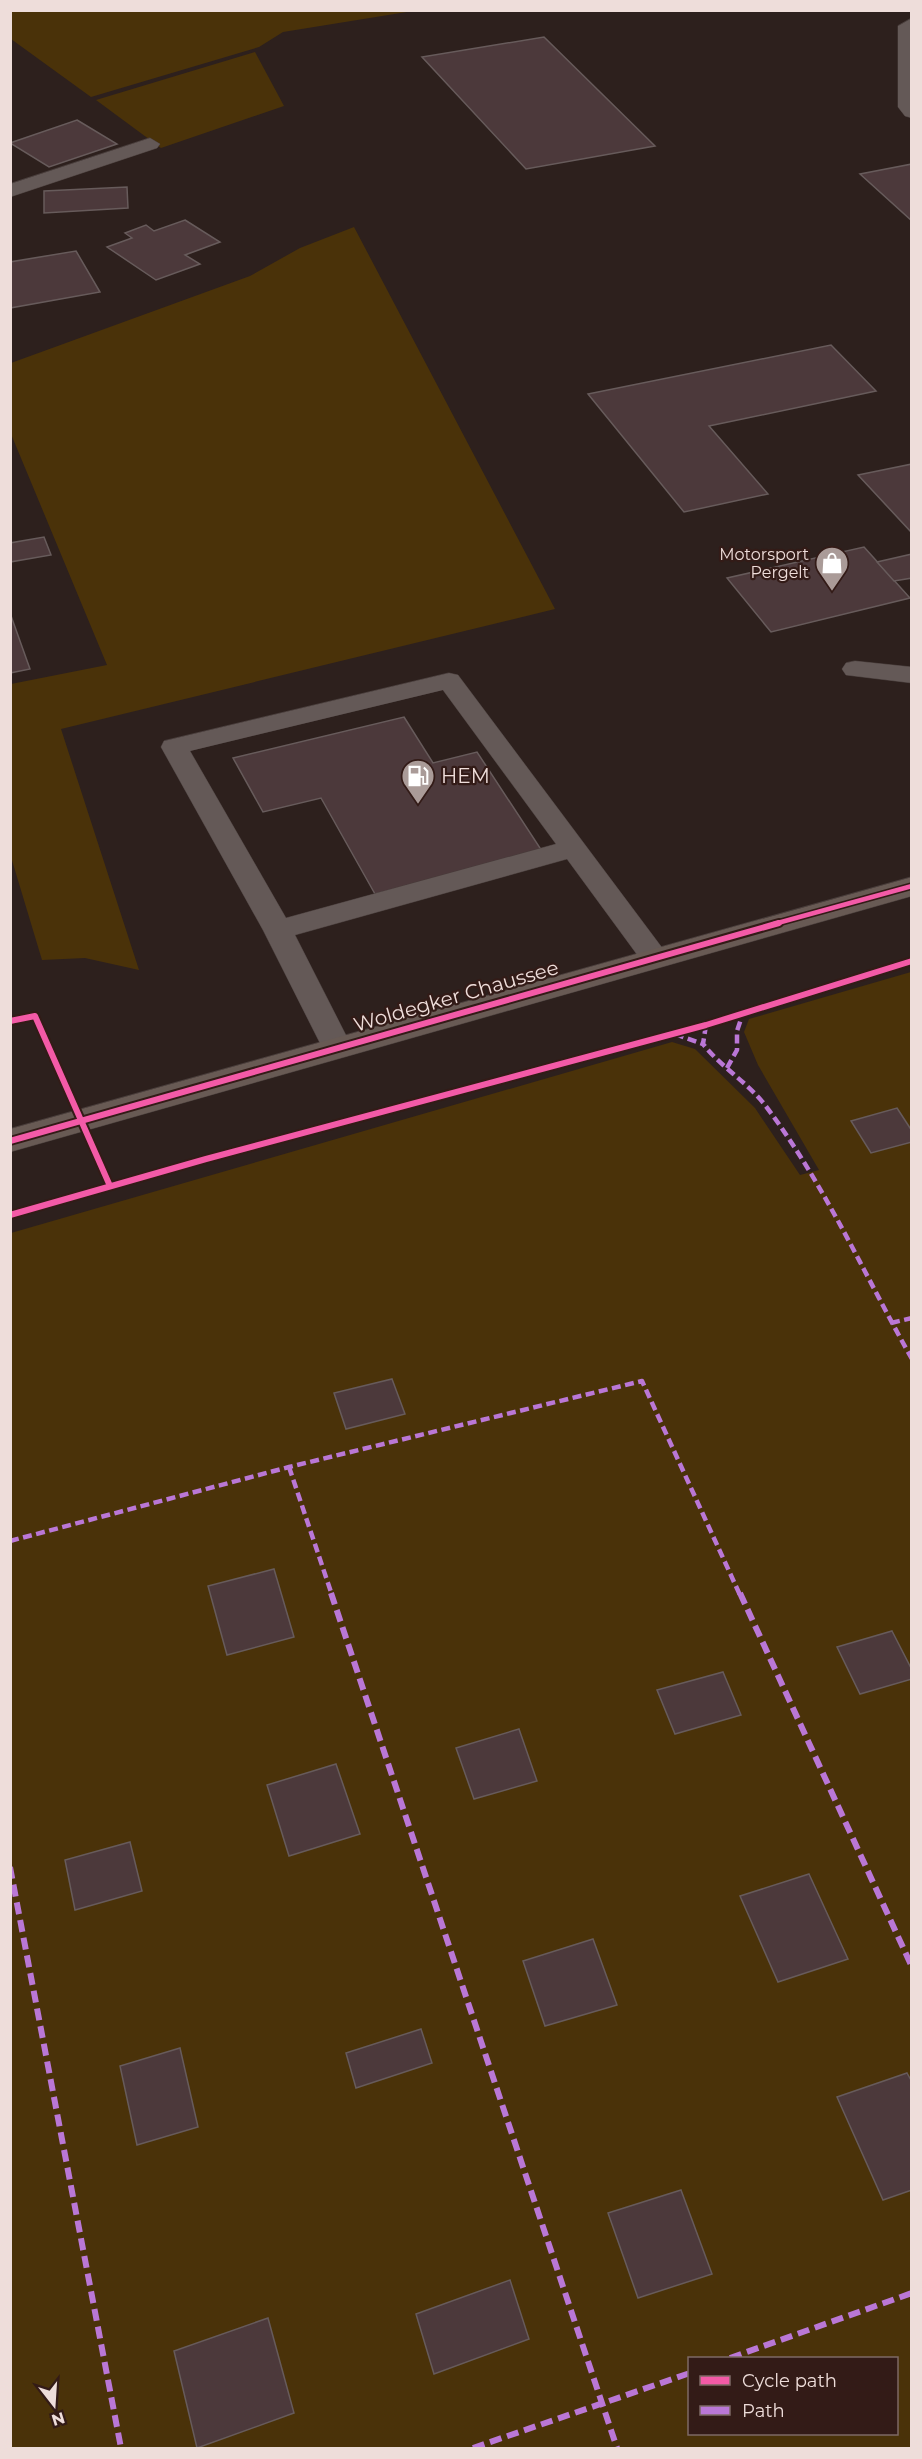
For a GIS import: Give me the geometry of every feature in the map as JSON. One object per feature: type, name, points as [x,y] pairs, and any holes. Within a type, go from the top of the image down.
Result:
[{"type":"main road","name":"Woldegker Chaussee","points":[[10,1141],[654,957],[912,886]]},
{"type":"lane","points":[[912,23],[907,26],[907,107],[912,112]]},
{"type":"lane","points":[[10,191],[150,144]]},
{"type":"lane","points":[[855,669],[912,675]]},
{"type":"lane","points":[[337,1047],[278,930],[174,747],[449,681],[654,957]]},
{"type":"lane","points":[[278,930],[575,848]]},
{"type":"shaded area","points":[[11,10],[413,11],[283,32],[259,47],[91,97],[11,39]]},
{"type":"shaded area","points":[[255,52],[284,106],[161,148],[96,100]]},
{"type":"shaded area","points":[[354,227],[555,609],[61,729],[139,970],[85,958],[42,960],[11,857],[11,684],[107,665],[11,434],[11,363],[250,276],[300,248]]},
{"type":"shaded area","points":[[911,972],[911,2448],[11,2448],[11,1233],[672,1042],[695,1049],[755,1108],[800,1175],[819,1170],[758,1065],[744,1032],[749,1019]]},
{"type":"building","points":[[544,37],[655,146],[526,169],[422,57]]},
{"type":"building","points":[[77,120],[117,144],[49,167],[10,143]]},
{"type":"building","points":[[912,164],[912,221],[860,174]]},
{"type":"building","points":[[127,187],[128,208],[44,213],[44,191]]},
{"type":"building","points":[[185,220],[220,242],[185,255],[200,264],[156,280],[107,247],[132,238],[125,233],[146,225],[154,231]]},
{"type":"building","points":[[76,251],[100,292],[10,308],[10,262]]},
{"type":"building","points":[[831,345],[876,391],[709,426],[768,494],[684,512],[588,394]]},
{"type":"building","points":[[912,464],[912,533],[858,475]]},
{"type":"building","points":[[44,537],[51,555],[10,562],[10,543]]},
{"type":"building","points":[[864,547],[910,598],[771,632],[727,578]]},
{"type":"building","points":[[912,554],[912,578],[894,581],[877,562]]},
{"type":"building","points":[[10,613],[30,669],[10,673]]},
{"type":"building","name":"HEM","points":[[404,717],[433,763],[477,752],[542,851],[375,894],[321,798],[263,812],[233,758]]},
{"type":"building","points":[[897,1108],[912,1131],[912,1142],[871,1153],[851,1121]]},
{"type":"building","points":[[392,1379],[405,1414],[346,1429],[334,1393]]},
{"type":"building","points":[[274,1569],[294,1637],[227,1655],[208,1586]]},
{"type":"building","points":[[892,1631],[912,1670],[912,1679],[860,1694],[837,1647]]},
{"type":"building","points":[[723,1672],[741,1715],[675,1734],[657,1690]]},
{"type":"building","points":[[519,1729],[537,1781],[474,1799],[456,1748]]},
{"type":"building","points":[[336,1764],[360,1834],[289,1856],[267,1785]]},
{"type":"building","points":[[130,1842],[142,1891],[75,1910],[65,1860]]},
{"type":"building","points":[[809,1874],[848,1959],[778,1982],[740,1896]]},
{"type":"building","points":[[593,1939],[617,2005],[545,2026],[523,1961]]},
{"type":"building","points":[[421,2029],[432,2063],[356,2088],[346,2053]]},
{"type":"building","points":[[180,2048],[198,2127],[137,2145],[120,2066]]},
{"type":"building","points":[[907,2073],[912,2082],[912,2190],[883,2200],[837,2097]]},
{"type":"building","points":[[681,2190],[712,2274],[638,2298],[608,2213]]},
{"type":"building","points":[[510,2280],[529,2339],[434,2374],[416,2314]]},
{"type":"building","points":[[268,2318],[294,2413],[197,2448],[174,2351]]},
{"type":"marked path","points":[[727,1068],[737,1050],[737,1031],[743,1013]]},
{"type":"marked path","points":[[706,1025],[703,1044],[717,1060],[758,1096],[786,1135],[824,1198],[912,1359]]},
{"type":"marked path","points":[[675,1034],[703,1044]]},
{"type":"marked path","points":[[891,1323],[912,1318]]},
{"type":"marked path","points":[[10,1541],[289,1467],[642,1381],[912,1967]]},
{"type":"marked path","points":[[289,1467],[617,2448]]},
{"type":"marked path","points":[[10,1867],[121,2448]]},
{"type":"marked path","points":[[733,2357],[912,2293]]},
{"type":"marked path","points":[[473,2448],[688,2374]]},
{"type":"cycle path","points":[[10,1141],[654,957],[912,886]]},
{"type":"cycle path","points":[[10,1215],[206,1159],[706,1025],[912,961]]},
{"type":"cycle path","points":[[10,1021],[35,1016],[110,1186]]},
{"type":"place","name":"Motorsport Pergelt","points":[[832,592]]},
{"type":"place","name":"HEM","points":[[418,805]]}]
